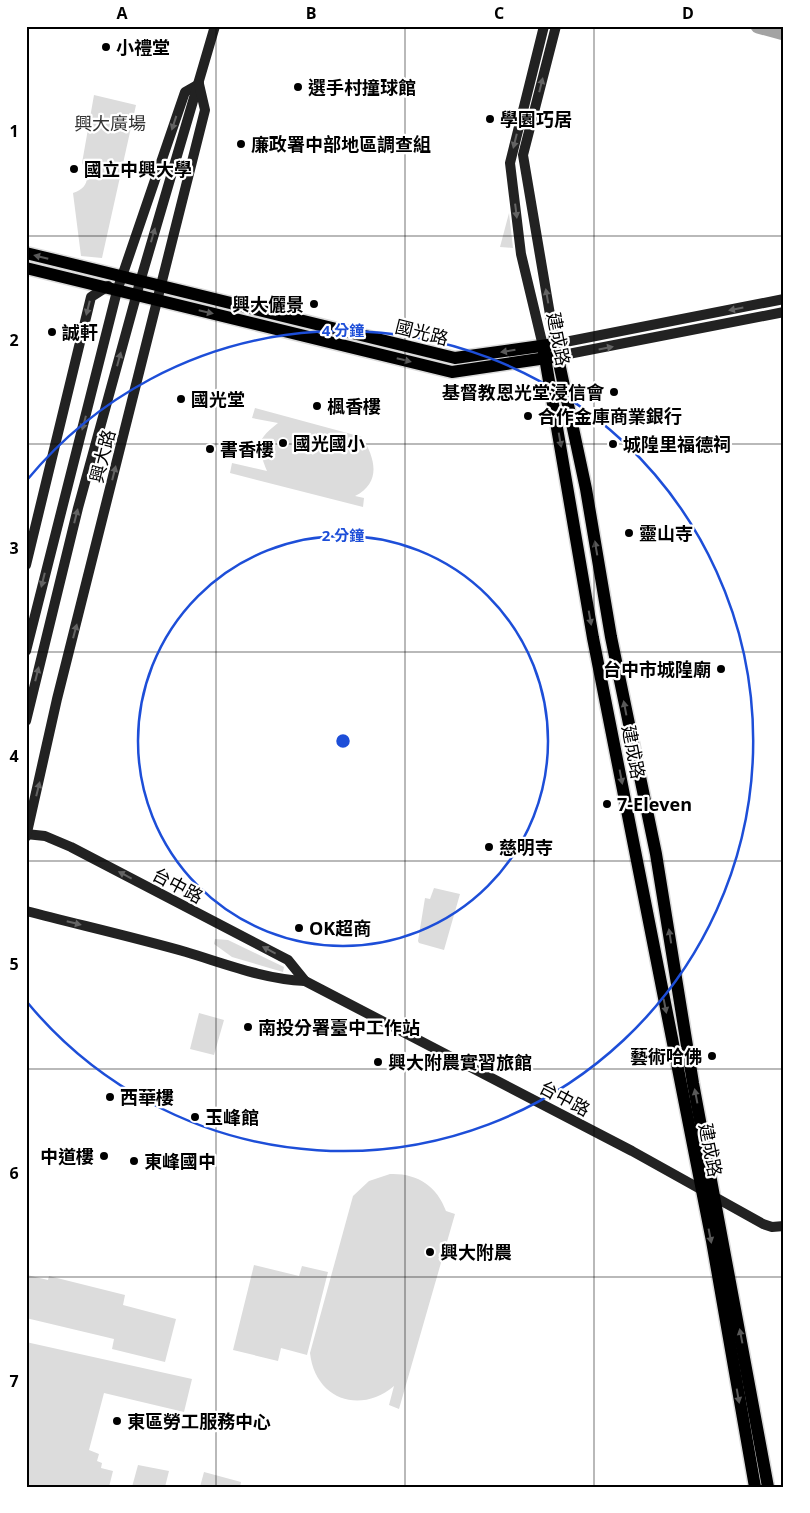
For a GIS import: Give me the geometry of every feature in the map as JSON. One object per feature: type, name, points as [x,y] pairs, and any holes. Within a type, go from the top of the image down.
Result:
[{"type":"main road","name":"國光路","points":[[26,253],[162,288],[455,358],[550,351]]},
{"type":"main road","name":"國光路","points":[[26,268],[452,372],[550,351]]},
{"type":"main road","name":"建成路","points":[[550,351],[593,638],[700,1188],[755,1487]]},
{"type":"main road","name":"建成路","points":[[550,351],[586,490],[618,675],[656,854],[714,1196],[768,1487]]},
{"type":"street","name":"興大路","points":[[26,721],[78,508],[136,296],[215,26]]},
{"type":"street","name":"建成路","points":[[544,26],[510,163],[522,254],[550,351]]},
{"type":"street","name":"建成路","points":[[550,351],[523,155],[556,26]]},
{"type":"street","name":"興大路","points":[[26,651],[117,291],[185,92],[199,84]]},
{"type":"street","name":"興大路","points":[[26,835],[57,699],[162,288],[205,110],[199,84]]},
{"type":"street","points":[[26,565],[91,297],[122,278]]},
{"type":"street","name":"國光路","points":[[550,351],[784,299]]},
{"type":"street","name":"國光路","points":[[550,351],[784,312]]},
{"type":"street","name":"台中路","points":[[26,835],[46,836],[71,847],[288,960],[305,981],[700,1188],[767,1226],[784,1226]]},
{"type":"street","name":"台中路","points":[[26,911],[186,952],[254,974],[279,980],[305,981]]},
{"type":"green space","name":"興大廣場","points":[[94,95],[136,105],[102,258],[81,256],[73,193],[85,185],[87,177],[82,163]]},
{"type":"green space","points":[[509,213],[513,248],[500,247]]},
{"type":"green space","points":[[255,408],[362,437],[373,461],[374,469],[373,477],[369,484],[355,496],[364,498],[363,507],[230,473],[232,463],[267,471],[261,455],[260,444],[265,435],[278,423],[252,418]]},
{"type":"green space","points":[[434,888],[460,894],[444,950],[419,943],[418,941],[425,898],[430,899]]},
{"type":"green space","points":[[215,939],[228,940],[284,967],[283,972],[232,957],[214,944]]},
{"type":"green space","points":[[199,1013],[224,1020],[214,1055],[190,1049]]},
{"type":"green space","points":[[390,1174],[409,1176],[425,1183],[437,1195],[446,1211],[455,1214],[399,1409],[389,1405],[394,1386],[381,1395],[367,1400],[341,1398],[320,1382],[310,1353],[353,1196],[369,1181]]},
{"type":"green space","points":[[254,1265],[299,1276],[302,1266],[328,1272],[307,1355],[281,1348],[278,1361],[233,1350]]},
{"type":"green space","points":[[27,1275],[48,1280],[49,1276],[125,1295],[123,1305],[176,1319],[165,1362],[112,1349],[114,1339],[26,1318]]},
{"type":"green space","points":[[26,1342],[192,1379],[184,1412],[104,1393],[89,1450],[99,1454],[97,1461],[102,1463],[101,1468],[113,1471],[109,1487],[26,1487]]},
{"type":"green space","points":[[138,1465],[169,1471],[165,1487],[132,1487]]},
{"type":"green space","points":[[204,1472],[241,1482],[240,1487],[200,1487]]},
{"type":"waterway","points":[[758,26],[784,33]]},
{"type":"place","name":"小禮堂","points":[[106,47]]},
{"type":"place","name":"選手村撞球館","points":[[298,87]]},
{"type":"place","name":"學園巧居","points":[[490,119]]},
{"type":"place","name":"廉政署中部地區調查組","points":[[241,144]]},
{"type":"place","name":"國立中興大學","points":[[74,169]]},
{"type":"place","name":"興大儷景","points":[[314,304]]},
{"type":"place","name":"誠軒","points":[[52,332]]},
{"type":"place","name":"基督教恩光堂浸信會","points":[[614,392]]},
{"type":"place","name":"國光堂","points":[[181,399]]},
{"type":"place","name":"楓香樓","points":[[317,406]]},
{"type":"place","name":"合作金庫商業銀行","points":[[528,416]]},
{"type":"place","name":"國光國小","points":[[283,443]]},
{"type":"place","name":"城隍里福德祠","points":[[613,444]]},
{"type":"place","name":"書香樓","points":[[210,449]]},
{"type":"place","name":"靈山寺","points":[[629,533]]},
{"type":"place","name":"台中市城隍廟","points":[[721,669]]},
{"type":"place","name":"7-Eleven","points":[[607,804]]},
{"type":"place","name":"慈明寺","points":[[489,847]]},
{"type":"place","name":"OK超商","points":[[299,928]]},
{"type":"place","name":"南投分署臺中工作站","points":[[248,1027]]},
{"type":"place","name":"藝術哈佛","points":[[712,1056]]},
{"type":"place","name":"興大附農實習旅館","points":[[378,1062]]},
{"type":"place","name":"西華樓","points":[[110,1097]]},
{"type":"place","name":"玉峰館","points":[[195,1117]]},
{"type":"place","name":"中道樓","points":[[104,1156]]},
{"type":"place","name":"東峰國中","points":[[134,1161]]},
{"type":"place","name":"興大附農","points":[[430,1252]]},
{"type":"place","name":"東區勞工服務中心","points":[[117,1421]]}]
